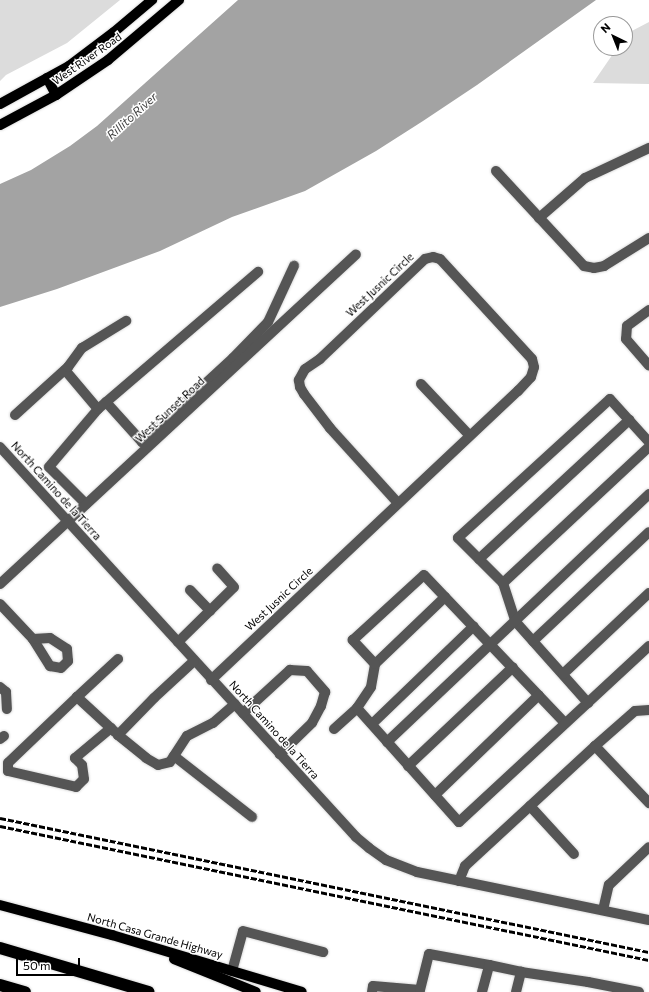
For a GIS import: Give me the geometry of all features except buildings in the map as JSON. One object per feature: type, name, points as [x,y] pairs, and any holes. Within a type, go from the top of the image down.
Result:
[{"type":"highway","points":[[0,948],[149,992]]},
{"type":"highway","points":[[0,985],[25,992]]},
{"type":"main road","name":"West River Road","points":[[0,104],[47,78],[82,56],[152,0]]},
{"type":"main road","name":"West River Road","points":[[0,125],[56,95],[108,60],[179,0]]},
{"type":"main road","points":[[47,78],[56,95]]},
{"type":"main road","name":"North Casa Grande Highway","points":[[0,905],[112,935],[302,992]]},
{"type":"main road","points":[[112,935],[256,992]]},
{"type":"street","points":[[540,218],[585,178],[649,148]]},
{"type":"street","points":[[496,171],[581,264],[587,267],[604,266],[649,238]]},
{"type":"street","name":"West Jusnic Circle","points":[[211,680],[522,386],[537,369],[532,359],[433,253],[320,359],[305,369],[296,379],[304,394],[330,428],[398,503]]},
{"type":"street","name":"West Sunset Road","points":[[0,584],[356,254]]},
{"type":"street","points":[[65,370],[142,442],[232,358],[268,322],[294,266]]},
{"type":"street","points":[[86,504],[49,467],[102,406],[258,272]]},
{"type":"street","points":[[649,310],[626,326],[626,339],[649,365]]},
{"type":"street","points":[[16,415],[65,370],[82,348],[126,321]]},
{"type":"street","points":[[421,384],[469,435]]},
{"type":"street","points":[[588,703],[515,621],[503,583],[458,538],[610,399],[649,442]]},
{"type":"street","points":[[479,559],[629,420]]},
{"type":"street","name":"North Camino de la Tierra","points":[[0,447],[356,838],[369,848],[402,867],[459,881],[649,920]]},
{"type":"street","points":[[503,583],[649,447]]},
{"type":"street","points":[[387,742],[649,494]]},
{"type":"street","points":[[533,641],[649,532]]},
{"type":"street","points":[[178,642],[234,587],[217,568]]},
{"type":"street","points":[[375,664],[353,640],[424,575],[565,723]]},
{"type":"street","points":[[190,590],[210,611]]},
{"type":"street","points":[[563,674],[649,593]]},
{"type":"street","points":[[334,729],[357,708],[371,687],[375,664],[445,597]]},
{"type":"street","points":[[0,604],[33,639]]},
{"type":"street","points":[[372,724],[474,626]]},
{"type":"street","points":[[357,708],[459,822],[649,646]]},
{"type":"street","points":[[118,659],[8,763],[8,771],[76,787],[84,779],[82,765],[76,758],[115,731],[194,661]]},
{"type":"street","points":[[408,766],[512,667]]},
{"type":"street","points":[[243,713],[290,670],[307,671],[321,686],[325,692],[317,715],[304,732],[280,754]]},
{"type":"street","points":[[0,687],[6,692],[7,709]]},
{"type":"street","points":[[435,795],[539,695]]},
{"type":"street","points":[[77,697],[146,758],[158,765],[170,762],[187,736],[214,723],[235,704]]},
{"type":"street","points":[[459,881],[465,866],[595,746],[635,711],[649,710]]},
{"type":"street","points":[[595,746],[649,804]]},
{"type":"street","points":[[174,756],[252,817]]},
{"type":"street","points":[[530,806],[574,854]]},
{"type":"street","points":[[602,910],[609,885],[649,847]]},
{"type":"street","points":[[232,971],[243,931],[323,952]]},
{"type":"street","points":[[372,992],[373,986],[425,991],[429,954],[489,965],[590,987],[639,992]]},
{"type":"street","points":[[482,992],[489,965]]},
{"type":"street","points":[[516,992],[521,972]]},
{"type":"shaded area","points":[[0,0],[120,0],[67,43],[6,75],[0,81]]},
{"type":"shaded area","points":[[649,22],[649,84],[593,83],[612,56],[633,56],[633,30]]},
{"type":"water","name":"Rillito River","points":[[238,0],[596,0],[477,85],[423,121],[376,151],[305,191],[232,217],[160,251],[57,289],[0,307],[0,184],[31,170],[70,146],[97,126]]},
{"type":"railway","points":[[0,818],[649,952]]},
{"type":"railway","points":[[0,826],[649,960]]}]
